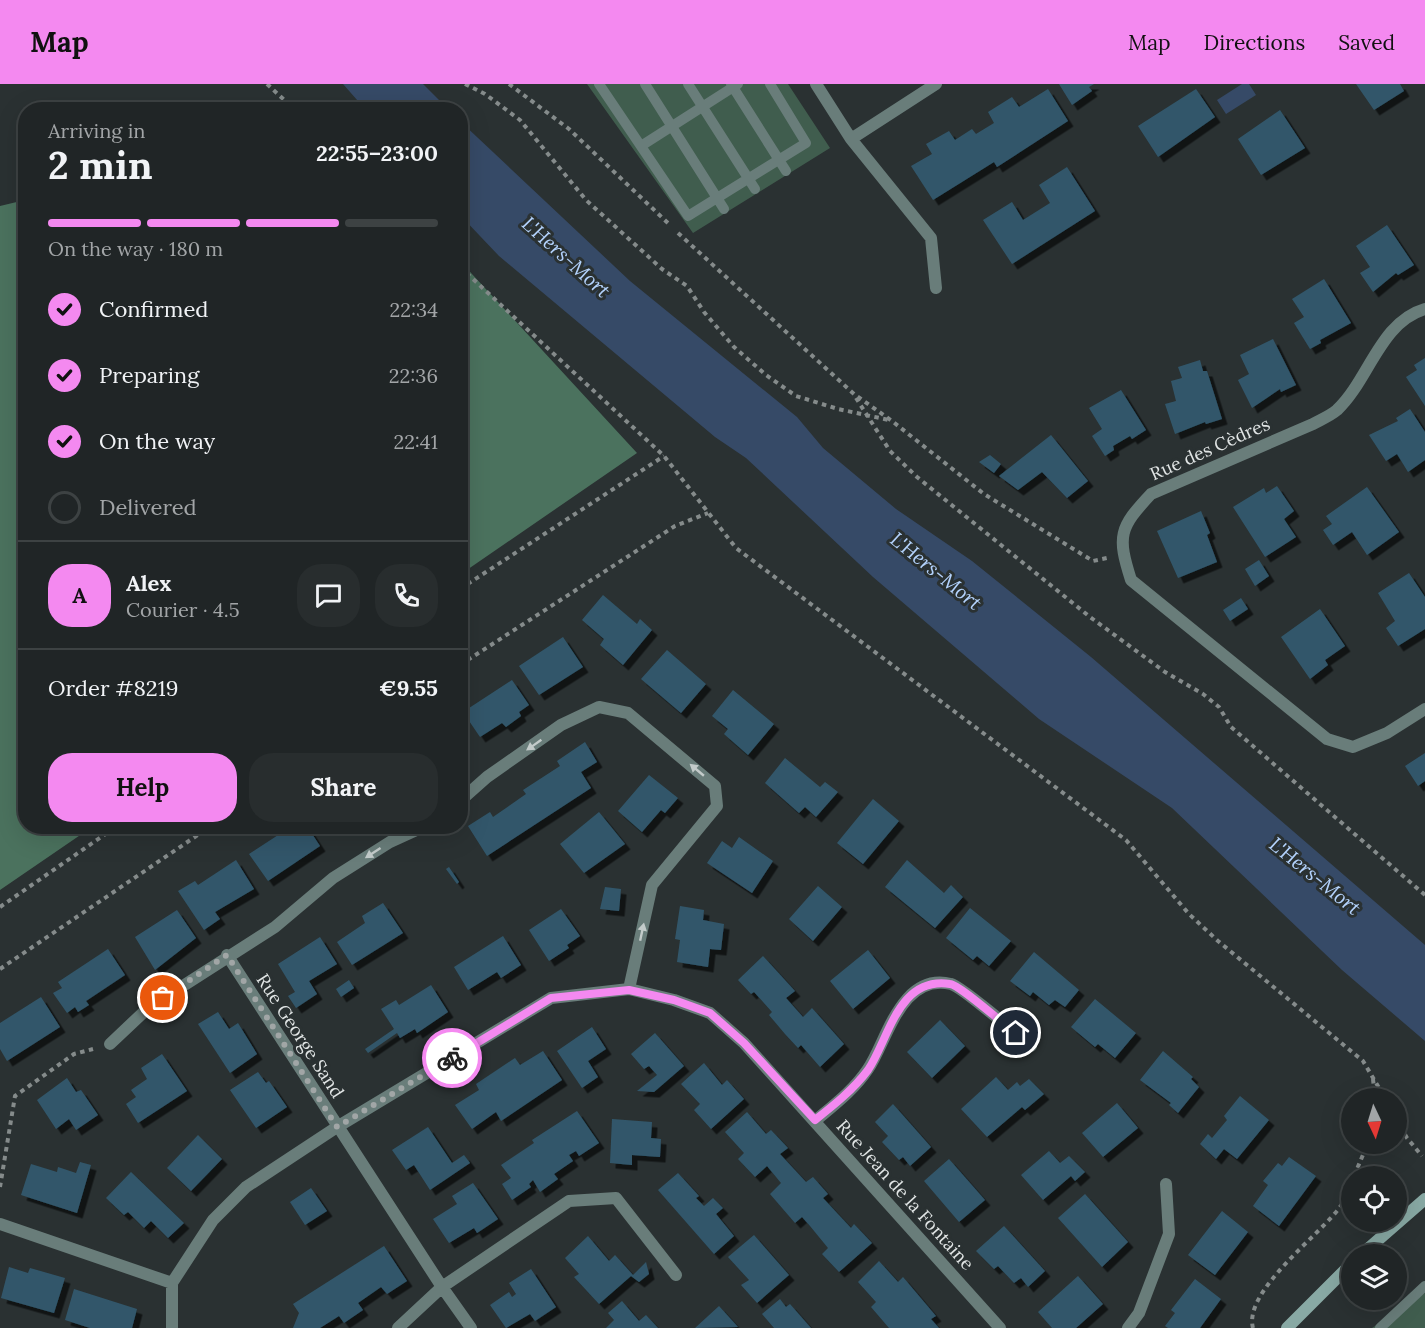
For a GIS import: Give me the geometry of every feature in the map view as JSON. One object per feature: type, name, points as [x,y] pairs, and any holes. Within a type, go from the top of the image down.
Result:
[{"type":"street","points":[[816,84],[851,139],[931,238],[936,288]]},
{"type":"street","points":[[851,139],[936,84]]},
{"type":"street","name":"Rue des Cèdres","points":[[1425,309],[1414,312],[1392,330],[1357,387],[1336,411],[1312,424],[1151,494],[1132,513],[1121,535],[1123,555],[1131,580],[1327,739],[1353,747],[1387,733],[1425,709]]},
{"type":"street","points":[[468,794],[487,777],[561,725],[598,707],[628,713],[715,786],[717,806],[652,885],[629,990]]},
{"type":"street","points":[[110,1044],[147,1009],[227,955],[275,927],[333,878],[390,842],[408,834]]},
{"type":"street","name":"Rue George Sand","points":[[227,955],[441,1287],[471,1328]]},
{"type":"street","points":[[815,1120],[848,1092],[869,1068],[884,1034],[903,1002],[928,984],[952,984],[1031,1046]]},
{"type":"street","name":"Rue Jean de la Fontaine","points":[[172,1283],[213,1220],[246,1187],[337,1127],[551,998],[629,990],[674,1000],[710,1013],[744,1043],[1000,1328]]},
{"type":"street","points":[[1128,1328],[1139,1313],[1169,1234],[1166,1184]]},
{"type":"street","points":[[398,1328],[441,1287],[569,1201],[616,1198],[676,1275]]},
{"type":"street","points":[[1373,1244],[1425,1199]]},
{"type":"street","points":[[0,1224],[172,1283],[172,1328]]},
{"type":"street","points":[[1287,1328],[1341,1274]]},
{"type":"lane","points":[[598,84],[688,216],[806,143],[770,84]]},
{"type":"lane","points":[[645,84],[724,209]]},
{"type":"lane","points":[[688,84],[755,189]]},
{"type":"lane","points":[[641,146],[734,85],[786,171]]},
{"type":"lane","points":[[1380,1328],[1425,1286]]},
{"type":"path","points":[[267,84],[286,102]]},
{"type":"path","points":[[465,84],[485,94],[520,120],[586,200],[662,269],[687,286],[704,312],[734,347],[766,375],[796,396],[892,421]]},
{"type":"path","points":[[509,84],[569,129],[854,394],[984,494],[1093,561],[1123,555]]},
{"type":"path","points":[[468,274],[664,456],[736,548],[1126,840],[1189,914],[1218,941],[1363,1061],[1380,1088]]},
{"type":"path","points":[[854,394],[890,451],[916,477],[1090,617],[1165,672],[1203,694],[1219,707],[1231,727],[1425,894]]},
{"type":"path","points":[[468,584],[664,456]]},
{"type":"path","points":[[468,660],[675,526],[708,513]]},
{"type":"path","points":[[0,907],[105,834]]},
{"type":"path","points":[[0,969],[199,834]]},
{"type":"path","points":[[0,1187],[15,1096],[74,1053],[110,1044]]},
{"type":"path","points":[[1373,1075],[1374,1088]]},
{"type":"path","points":[[1407,1138],[1422,1156]]},
{"type":"path","points":[[1253,1328],[1256,1305],[1273,1279],[1341,1206]]},
{"type":"green space","points":[[587,84],[788,84],[830,148],[693,233]]},
{"type":"green space","points":[[18,202],[18,834],[82,834],[0,890],[0,206]]},
{"type":"green space","points":[[468,270],[637,453],[468,569]]},
{"type":"green space","points":[[1425,1293],[1425,1328],[1372,1328],[1399,1310],[1407,1310],[1407,1305]]},
{"type":"water","points":[[343,84],[423,84],[441,102],[359,102]]},
{"type":"water","points":[[1242,84],[1249,84],[1256,95],[1226,114],[1217,100]]},
{"type":"water","name":"L'Hers-Mort","points":[[468,129],[630,281],[797,417],[823,448],[896,509],[972,561],[1091,657],[1425,945],[1425,1041],[1342,970],[1172,808],[1039,719],[873,577],[746,458],[715,437],[499,256],[468,223]]},
{"type":"building","points":[[1059,84],[1094,84],[1089,87],[1092,91],[1072,105]]},
{"type":"building","points":[[1356,84],[1400,84],[1404,91],[1374,110]]},
{"type":"building","points":[[1048,89],[1068,121],[997,167],[994,162],[933,200],[911,166],[932,154],[926,144],[949,131],[955,140],[972,129],[976,134],[994,123],[988,112],[1012,97],[1019,107]]},
{"type":"building","points":[[1196,89],[1215,117],[1158,157],[1138,126]]},
{"type":"building","points":[[1280,110],[1305,148],[1261,175],[1238,139]]},
{"type":"building","points":[[1067,167],[1095,211],[1012,264],[983,220],[1012,202],[1023,220],[1050,203],[1039,185]]},
{"type":"building","points":[[1387,225],[1414,265],[1398,275],[1396,273],[1373,292],[1360,273],[1370,267],[1356,246]]},
{"type":"building","points":[[1324,279],[1351,323],[1320,340],[1321,343],[1310,349],[1294,323],[1304,317],[1292,299]]},
{"type":"building","points":[[1273,339],[1296,385],[1281,392],[1280,389],[1252,408],[1238,380],[1249,374],[1240,355]]},
{"type":"building","points":[[1425,358],[1425,406],[1406,377],[1417,370],[1414,365]]},
{"type":"building","points":[[1200,360],[1203,371],[1207,371],[1222,419],[1206,424],[1205,422],[1175,434],[1165,404],[1176,401],[1171,381],[1182,378],[1178,367]]},
{"type":"building","points":[[1121,390],[1146,430],[1132,439],[1130,436],[1113,446],[1114,450],[1105,456],[1092,436],[1102,429],[1089,408]]},
{"type":"building","points":[[1410,409],[1425,432],[1425,460],[1408,472],[1397,454],[1386,461],[1369,435],[1398,421],[1396,418]]},
{"type":"building","points":[[1051,435],[1088,481],[1067,498],[1042,472],[1018,490],[999,476]]},
{"type":"building","points":[[990,455],[1001,464],[994,473],[979,462]]},
{"type":"building","points":[[1277,486],[1294,511],[1284,519],[1296,537],[1265,557],[1233,507],[1264,488],[1266,493]]},
{"type":"building","points":[[1367,487],[1399,532],[1367,555],[1352,532],[1333,545],[1323,530],[1332,524],[1326,516]]},
{"type":"building","points":[[1201,511],[1210,533],[1207,535],[1217,562],[1178,578],[1157,531]]},
{"type":"building","points":[[1259,560],[1269,576],[1255,586],[1245,569]]},
{"type":"building","points":[[1409,573],[1425,597],[1425,629],[1398,646],[1386,628],[1395,621],[1378,593]]},
{"type":"building","points":[[603,595],[637,624],[640,619],[652,630],[623,665],[600,645],[604,639],[582,620]]},
{"type":"building","points":[[1241,598],[1248,609],[1230,621],[1223,610]]},
{"type":"building","points":[[1320,609],[1345,646],[1325,660],[1328,665],[1310,679],[1281,637]]},
{"type":"building","points":[[563,637],[583,667],[539,695],[519,666]]},
{"type":"building","points":[[667,650],[706,684],[681,713],[641,679]]},
{"type":"building","points":[[512,680],[529,705],[519,712],[521,716],[506,727],[502,723],[480,737],[468,719],[468,709]]},
{"type":"building","points":[[733,690],[774,724],[748,755],[724,734],[728,729],[712,716]]},
{"type":"building","points":[[585,742],[597,762],[581,772],[591,788],[487,856],[468,826],[490,812],[493,817],[526,794],[523,790],[560,766],[557,761]]},
{"type":"building","points":[[1425,753],[1425,781],[1418,786],[1405,766]]},
{"type":"building","points":[[785,758],[820,787],[825,782],[838,792],[816,817],[805,807],[799,813],[765,783]]},
{"type":"building","points":[[649,775],[678,798],[665,813],[661,810],[642,832],[618,811]]},
{"type":"building","points":[[873,799],[899,821],[863,864],[837,843]]},
{"type":"building","points":[[599,812],[625,844],[584,873],[560,844]]},
{"type":"building","points":[[280,834],[312,834],[320,846],[268,881],[249,854]]},
{"type":"building","points":[[739,837],[773,861],[752,893],[707,863],[722,841],[732,848]]},
{"type":"building","points":[[236,860],[254,889],[215,912],[220,919],[204,930],[178,891],[195,881],[198,885]]},
{"type":"building","points":[[907,860],[944,893],[951,885],[963,897],[935,928],[885,887]]},
{"type":"building","points":[[449,867],[459,882],[457,884],[446,869]]},
{"type":"building","points":[[818,886],[842,907],[813,941],[789,919]]},
{"type":"building","points":[[605,887],[621,889],[619,911],[600,909]]},
{"type":"building","points":[[383,903],[403,933],[352,965],[337,942],[365,923],[362,916]]},
{"type":"building","points":[[680,906],[704,910],[703,920],[724,924],[721,950],[710,949],[708,967],[677,962],[680,940],[675,939]]},
{"type":"building","points":[[970,908],[1011,941],[989,966],[977,956],[973,960],[946,938]]},
{"type":"building","points":[[561,909],[580,936],[567,945],[569,948],[549,961],[529,930]]},
{"type":"building","points":[[177,910],[196,938],[155,970],[135,937]]},
{"type":"building","points":[[503,936],[521,965],[501,978],[497,972],[468,990],[454,967]]},
{"type":"building","points":[[320,937],[337,964],[309,981],[317,994],[296,1008],[288,996],[295,992],[278,964]]},
{"type":"building","points":[[108,949],[125,975],[86,1001],[89,1005],[78,1012],[75,1007],[67,1013],[53,993],[62,988],[58,982]]},
{"type":"building","points":[[868,950],[890,978],[853,1009],[830,981]]},
{"type":"building","points":[[1034,952],[1079,990],[1065,1007],[1055,1000],[1049,1005],[1033,992],[1030,996],[1010,981]]},
{"type":"building","points":[[763,956],[795,991],[786,998],[803,1017],[812,1008],[844,1044],[820,1067],[801,1045],[798,1048],[785,1034],[769,1015],[772,1012],[754,992],[751,994],[738,980]]},
{"type":"building","points":[[349,980],[354,988],[341,997],[336,989]]},
{"type":"building","points":[[431,985],[448,1012],[417,1033],[415,1029],[400,1038],[397,1033],[368,1053],[365,1049],[394,1029],[381,1009],[396,1000],[399,1005]]},
{"type":"building","points":[[41,997],[60,1027],[7,1061],[0,1049],[0,1023]]},
{"type":"building","points":[[1095,999],[1136,1033],[1115,1058],[1098,1044],[1095,1047],[1071,1027]]},
{"type":"building","points":[[218,1012],[229,1029],[238,1023],[257,1054],[230,1073],[198,1024]]},
{"type":"building","points":[[940,1020],[965,1046],[932,1078],[907,1052]]},
{"type":"building","points":[[592,1027],[606,1049],[588,1061],[598,1077],[582,1088],[557,1051]]},
{"type":"building","points":[[655,1033],[684,1066],[654,1092],[637,1091],[657,1075],[649,1066],[644,1069],[631,1054]]},
{"type":"building","points":[[543,1051],[562,1080],[501,1121],[496,1112],[472,1129],[455,1105],[479,1090],[476,1084],[515,1058],[520,1065]]},
{"type":"building","points":[[1163,1051],[1193,1077],[1191,1079],[1199,1087],[1178,1113],[1169,1105],[1171,1103],[1140,1080]]},
{"type":"building","points":[[162,1054],[187,1091],[138,1123],[126,1104],[136,1097],[131,1090],[147,1079],[141,1068]]},
{"type":"building","points":[[704,1063],[722,1085],[727,1080],[744,1099],[711,1129],[694,1110],[700,1104],[681,1084]]},
{"type":"building","points":[[258,1072],[266,1083],[269,1081],[287,1107],[256,1128],[230,1090]]},
{"type":"building","points":[[996,1077],[1008,1090],[1017,1082],[1020,1086],[1029,1079],[1044,1094],[1025,1110],[1022,1107],[987,1137],[961,1109]]},
{"type":"building","points":[[67,1078],[76,1092],[81,1090],[98,1115],[76,1130],[69,1119],[56,1129],[37,1100]]},
{"type":"building","points":[[1240,1096],[1269,1120],[1237,1159],[1224,1149],[1216,1159],[1200,1144],[1208,1134],[1212,1138],[1227,1120],[1224,1116]]},
{"type":"building","points":[[1117,1103],[1138,1128],[1103,1157],[1082,1133]]},
{"type":"building","points":[[893,1104],[931,1147],[910,1166],[903,1157],[899,1160],[882,1142],[888,1136],[875,1122]]},
{"type":"building","points":[[577,1111],[599,1143],[579,1156],[576,1151],[569,1155],[573,1161],[554,1174],[558,1179],[540,1192],[533,1180],[529,1184],[531,1187],[512,1200],[502,1184],[511,1178],[501,1165],[534,1143],[532,1140]]},
{"type":"building","points":[[747,1112],[766,1134],[771,1130],[788,1148],[780,1154],[806,1182],[813,1177],[828,1194],[823,1198],[851,1228],[854,1224],[872,1243],[839,1272],[822,1254],[828,1248],[810,1226],[802,1217],[795,1223],[770,1194],[781,1183],[767,1166],[755,1177],[738,1159],[744,1153],[725,1132]]},
{"type":"building","points":[[612,1119],[652,1122],[651,1138],[661,1139],[660,1157],[632,1155],[632,1165],[610,1163]]},
{"type":"building","points":[[428,1127],[452,1163],[464,1155],[470,1163],[430,1190],[414,1165],[406,1170],[392,1150]]},
{"type":"building","points":[[198,1135],[222,1159],[191,1191],[167,1168]]},
{"type":"building","points":[[1049,1151],[1060,1163],[1069,1156],[1085,1172],[1075,1181],[1071,1176],[1043,1200],[1021,1175]]},
{"type":"building","points":[[1289,1157],[1316,1176],[1279,1226],[1253,1206],[1268,1185],[1263,1181],[1278,1163],[1282,1166]]},
{"type":"building","points":[[949,1159],[985,1200],[959,1222],[924,1181]]},
{"type":"building","points":[[80,1162],[91,1165],[77,1213],[21,1195],[31,1164],[57,1172],[58,1167],[76,1173]]},
{"type":"building","points":[[131,1172],[184,1223],[168,1238],[151,1221],[144,1228],[128,1212],[124,1215],[106,1198]]},
{"type":"building","points":[[678,1173],[699,1196],[696,1198],[704,1206],[713,1198],[723,1208],[716,1214],[734,1236],[714,1254],[658,1190]]},
{"type":"building","points":[[473,1183],[498,1219],[477,1233],[474,1228],[449,1243],[433,1219],[457,1204],[452,1196]]},
{"type":"building","points":[[311,1188],[327,1211],[305,1225],[290,1202]]},
{"type":"building","points":[[1085,1194],[1128,1242],[1102,1267],[1058,1218]]},
{"type":"building","points":[[1222,1211],[1248,1232],[1215,1275],[1188,1255]]},
{"type":"building","points":[[1004,1226],[1045,1271],[1028,1287],[1021,1278],[1014,1283],[998,1266],[994,1269],[976,1251]]},
{"type":"building","points":[[754,1235],[789,1275],[757,1303],[741,1285],[749,1280],[728,1257]]},
{"type":"building","points":[[588,1236],[609,1261],[615,1255],[633,1275],[646,1262],[649,1274],[639,1282],[631,1276],[599,1304],[574,1277],[579,1274],[565,1258]]},
{"type":"building","points":[[384,1246],[407,1281],[387,1294],[381,1287],[358,1303],[363,1310],[344,1323],[339,1316],[320,1328],[293,1328],[299,1313],[293,1304]]},
{"type":"building","points":[[879,1261],[898,1282],[903,1277],[936,1316],[931,1319],[939,1328],[889,1328],[871,1307],[876,1302],[858,1282]]},
{"type":"building","points":[[9,1267],[28,1273],[30,1268],[65,1278],[54,1313],[1,1298]]},
{"type":"building","points":[[531,1269],[556,1307],[535,1321],[530,1314],[506,1328],[490,1305],[509,1292],[512,1297],[516,1294],[509,1283]]},
{"type":"building","points":[[1078,1276],[1103,1304],[1076,1328],[1052,1328],[1038,1312]]},
{"type":"building","points":[[1195,1279],[1221,1299],[1200,1328],[1168,1328],[1165,1326],[1175,1313],[1171,1310]]},
{"type":"building","points":[[74,1289],[137,1309],[132,1328],[90,1328],[65,1320]]},
{"type":"building","points":[[780,1299],[786,1307],[790,1304],[811,1328],[774,1328],[762,1314]]},
{"type":"building","points":[[622,1301],[639,1321],[646,1315],[658,1328],[606,1328],[614,1320],[608,1313]]},
{"type":"building","points":[[719,1306],[738,1327],[695,1328]]},
{"type":"way so far","points":[[163,998],[227,955],[337,1127],[452,1058]]},
{"type":"route","points":[[452,1058],[551,998],[629,990],[674,1000],[710,1013],[744,1043],[815,1120],[848,1092],[869,1068],[884,1034],[903,1002],[928,984],[952,984],[1016,1033]]}]
